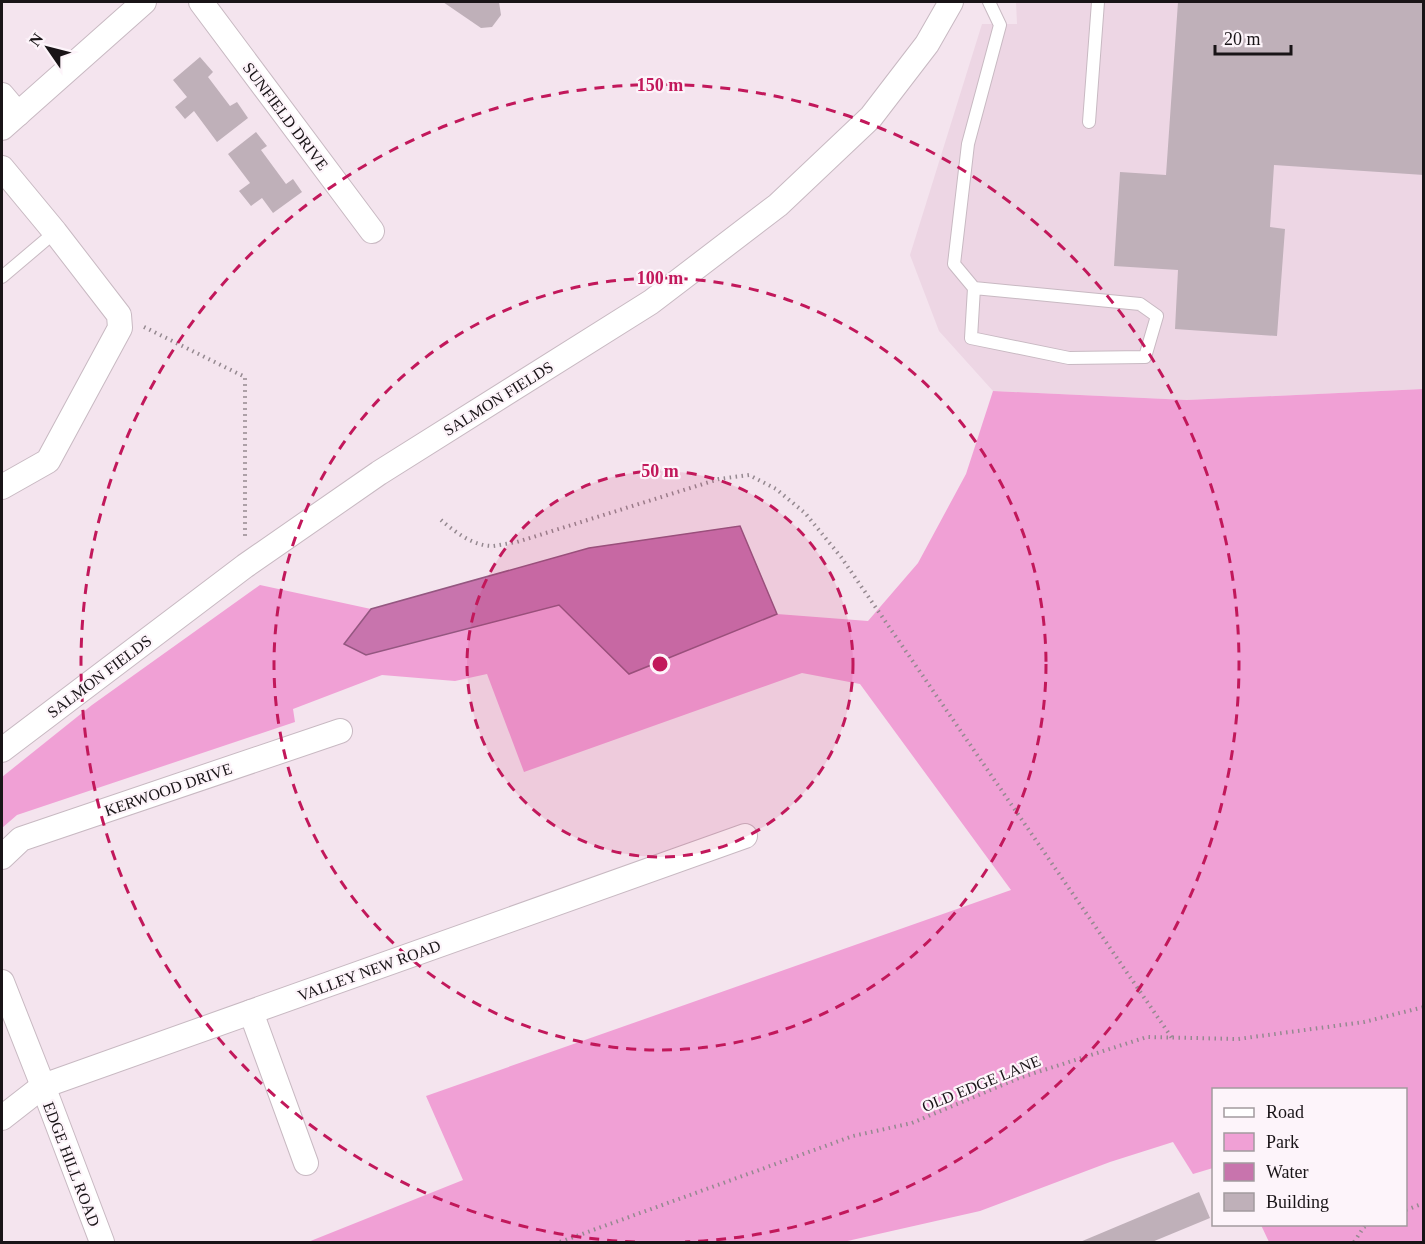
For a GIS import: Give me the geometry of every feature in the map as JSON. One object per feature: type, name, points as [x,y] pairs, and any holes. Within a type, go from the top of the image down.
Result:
[{"type":"street","points":[[2,95],[10,121],[144,2]]},
{"type":"street","name":"SUNFIELD DRIVE","points":[[201,2],[372,231]]},
{"type":"street","name":"SALMON FIELDS","points":[[2,750],[245,566],[379,473],[651,302],[778,205],[872,117],[927,44],[951,2]]},
{"type":"street","points":[[2,168],[119,315],[120,328],[48,461],[2,487]]},
{"type":"street","name":"KERWOOD DRIVE","points":[[2,856],[21,839],[340,731]]},
{"type":"street","name":"VALLEY NEW ROAD","points":[[2,1118],[43,1086],[745,836]]},
{"type":"street","points":[[2,982],[43,1086]]},
{"type":"street","points":[[251,1012],[306,1163]]},
{"type":"street","name":"EDGE HILL ROAD","points":[[43,1086],[102,1242]]},
{"type":"lane","points":[[974,288],[1140,304],[1157,316],[1145,357],[1069,358],[971,338],[974,288],[954,264],[968,144],[1000,25],[989,2]]},
{"type":"lane","points":[[1089,122],[1098,2]]},
{"type":"lane","points":[[2,277],[55,232]]},
{"type":"path","points":[[119,315],[245,377],[245,566]]},
{"type":"path","points":[[441,520],[458,534],[491,546],[518,542],[719,479],[749,475],[776,489],[805,513],[841,557],[1172,1038]]},
{"type":"path","name":"OLD EDGE LANE","points":[[560,1242],[853,1136],[912,1123],[1019,1078],[1147,1037],[1238,1040],[1364,1022],[1424,1007]]},
{"type":"path","points":[[1407,1210],[1424,1203]]},
{"type":"path","points":[[1354,1242],[1366,1226]]},
{"type":"shaded area","points":[[1016,2],[1423,2],[1423,389],[1187,400],[993,391],[939,331],[910,255],[982,24],[1017,24]]},
{"type":"green space","points":[[1423,389],[1423,1242],[1269,1242],[1261,1226],[1407,1226],[1407,1088],[1212,1088],[1212,1168],[1193,1174],[1173,1142],[1110,1162],[980,1211],[843,1242],[308,1242],[463,1180],[426,1096],[1011,890],[860,684],[802,673],[524,772],[487,674],[455,681],[382,675],[293,709],[295,722],[17,815],[2,828],[2,777],[92,705],[260,585],[371,609],[589,548],[740,526],[777,614],[868,621],[918,563],[966,474],[993,391],[1187,400]]},
{"type":"water","points":[[740,526],[777,614],[629,674],[559,605],[366,655],[344,644],[371,609],[589,548]]},
{"type":"building","points":[[443,2],[499,2],[501,15],[492,27],[481,28]]},
{"type":"building","points":[[1178,2],[1424,2],[1424,175],[1274,165],[1270,227],[1285,229],[1277,336],[1175,329],[1178,270],[1114,266],[1120,172],[1166,175]]},
{"type":"building","points":[[200,57],[213,72],[208,77],[230,106],[237,102],[248,118],[217,142],[194,111],[185,119],[175,107],[187,97],[173,80]]},
{"type":"building","points":[[256,132],[267,146],[261,150],[286,184],[293,179],[302,192],[273,213],[262,198],[251,206],[239,191],[250,183],[228,154]]},
{"type":"building","points":[[1199,1192],[1210,1218],[1152,1242],[1080,1242]]}]
